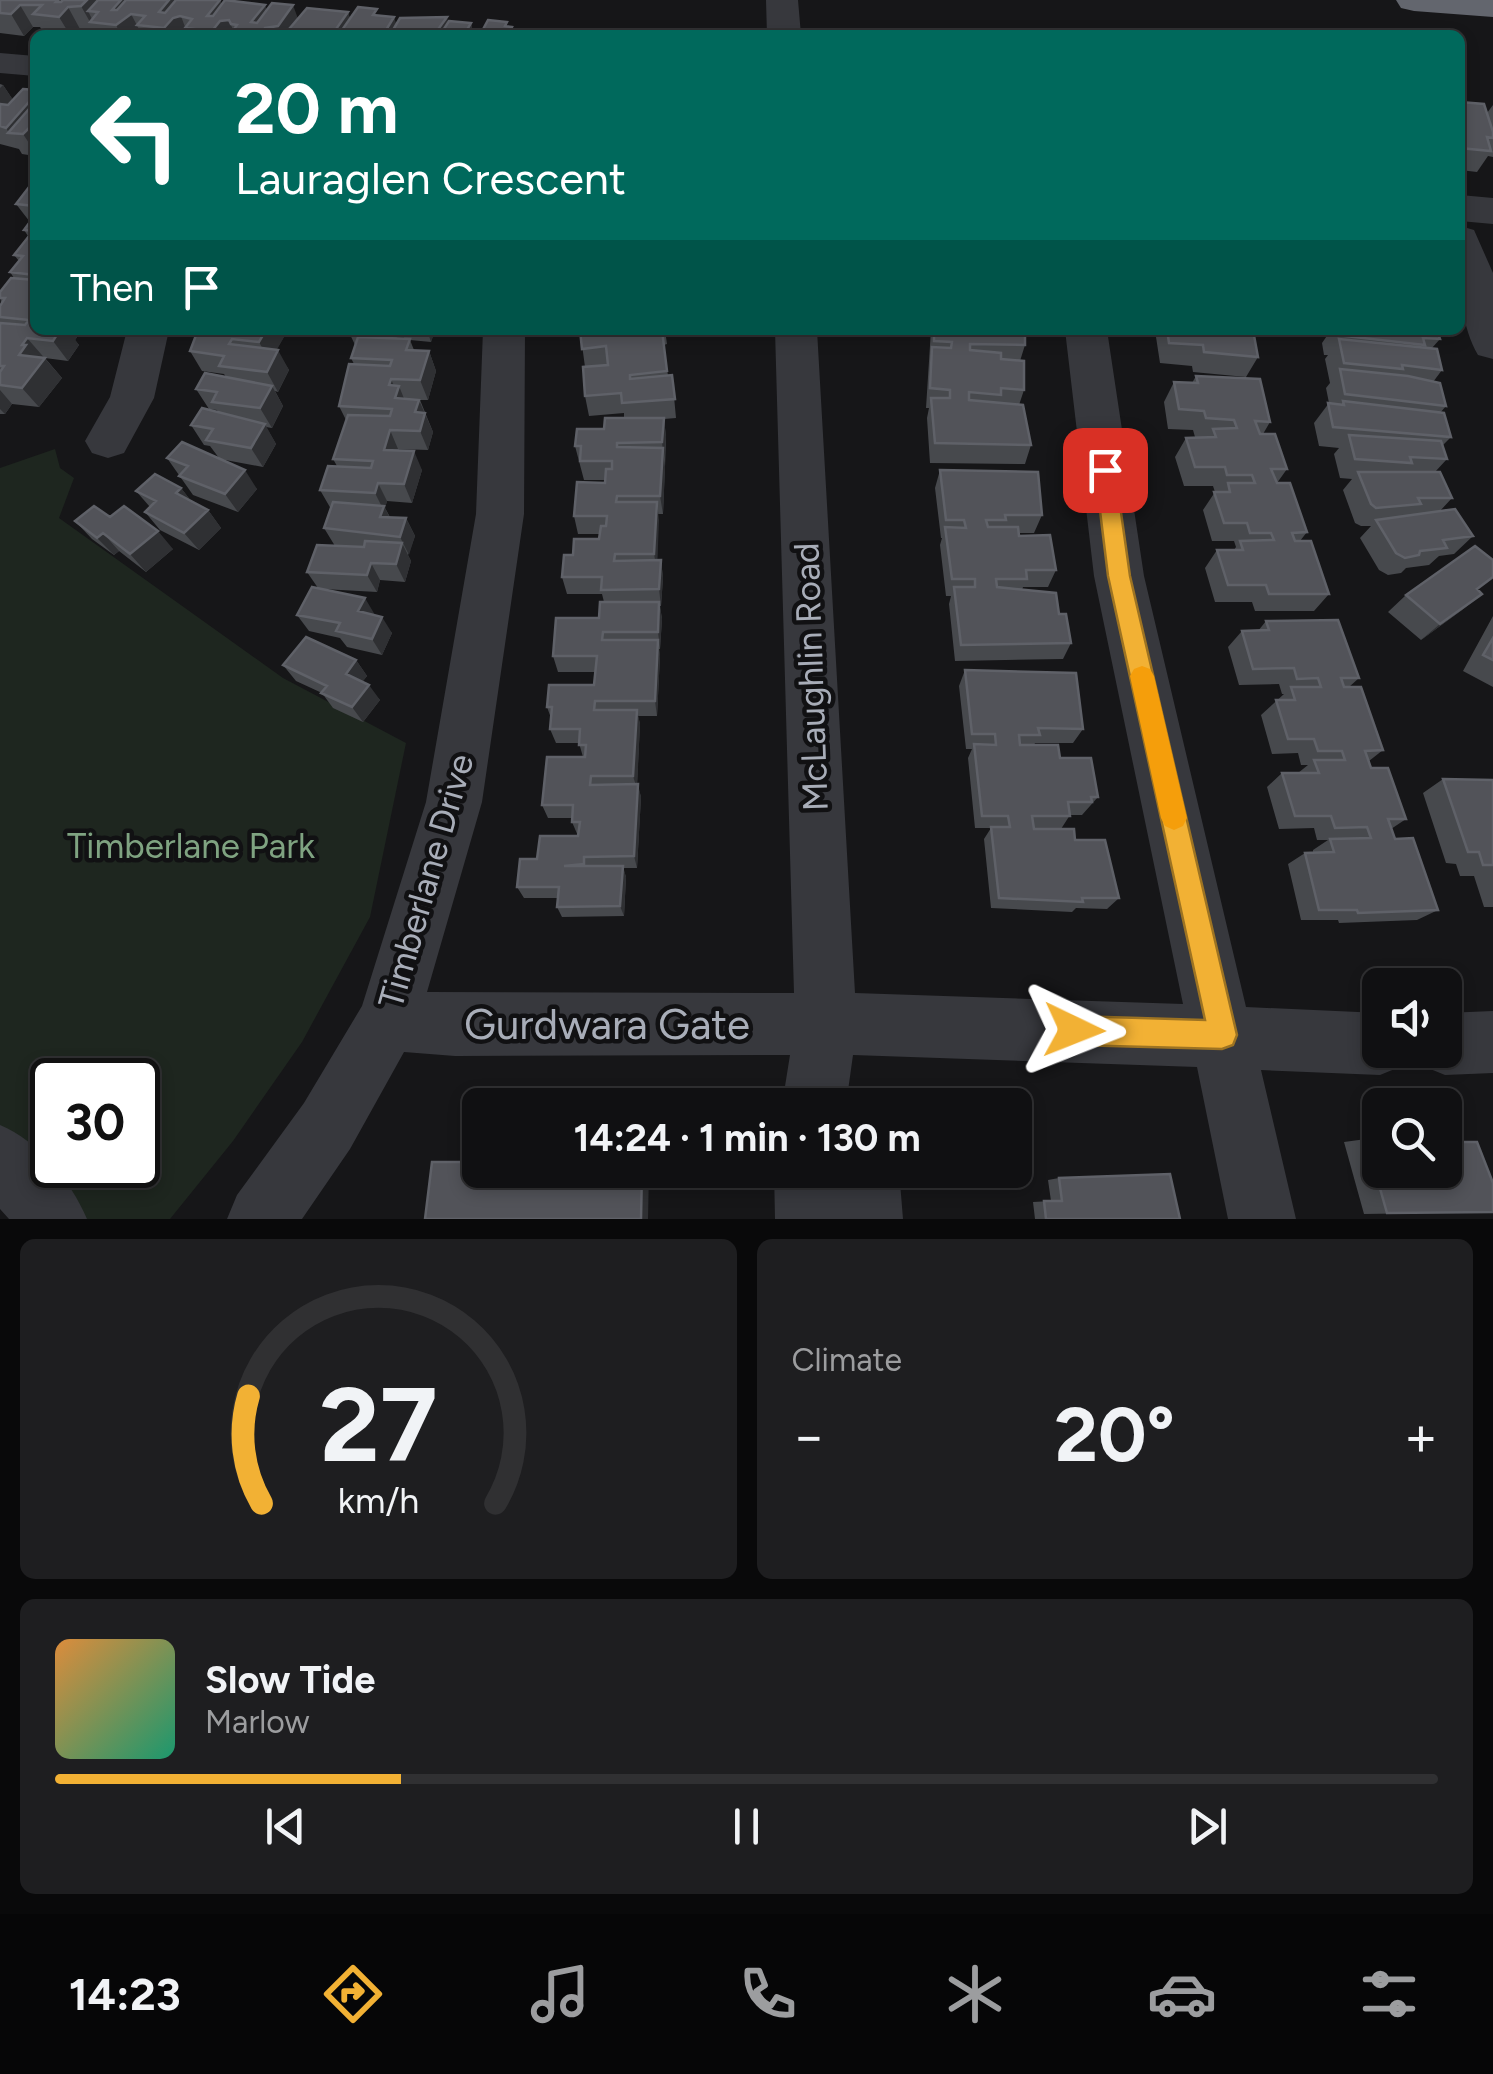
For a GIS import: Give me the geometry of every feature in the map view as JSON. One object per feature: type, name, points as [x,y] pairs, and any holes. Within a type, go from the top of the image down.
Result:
[{"type":"highway","points":[[1414,0],[1493,6]]},
{"type":"street","points":[[782,0],[784,30]]},
{"type":"street","points":[[0,63],[30,66]]},
{"type":"street","points":[[1465,208],[1493,211]]},
{"type":"street","points":[[1465,252],[1484,303],[1493,344]]},
{"type":"street","points":[[108,441],[132,398],[147,335]]},
{"type":"street","name":"Timberlane Drive","points":[[262,1219],[327,1126],[388,1020],[461,774],[500,514],[504,335]]},
{"type":"street","name":"McLaughlin Road","points":[[796,335],[826,1024]]},
{"type":"street","points":[[1087,335],[1119,576],[1262,1219]]},
{"type":"street","name":"Gurdwara Gate","points":[[388,1020],[455,1026],[826,1024],[1222,1035],[1362,1043]]},
{"type":"street","points":[[817,1088],[826,1024]]},
{"type":"street","points":[[826,1024],[845,1088]]},
{"type":"street","points":[[1462,1043],[1493,1042]]},
{"type":"street","points":[[0,1158],[53,1219]]},
{"type":"street","points":[[808,1188],[809,1219]]},
{"type":"street","points":[[867,1188],[869,1219]]},
{"type":"green space","name":"Timberlane Park","points":[[55,449],[60,468],[74,478],[59,518],[283,678],[406,743],[370,917],[302,1042],[233,1141],[170,1219],[17,1219],[0,1199],[0,468]]},
{"type":"building","points":[[0,0],[87,0],[81,6],[68,7],[59,17],[33,14],[42,5],[20,5],[11,14],[0,13]]},
{"type":"building","points":[[98,0],[121,0],[112,10],[117,10],[126,0],[169,0],[159,12],[165,13],[176,0],[220,0],[207,16],[213,16],[225,0],[265,5],[251,22],[257,23],[272,3],[293,5],[278,26],[264,30],[234,30],[237,25],[229,20],[220,21],[213,30],[185,28],[192,19],[180,16],[164,28],[137,25],[145,16],[131,14],[116,25],[90,22],[98,12],[88,11]]},
{"type":"building","points":[[358,7],[377,9],[373,15],[394,17],[386,30],[342,30]]},
{"type":"building","points":[[307,8],[348,12],[335,30],[288,30]]},
{"type":"building","points":[[447,17],[438,30],[393,30],[400,18]]},
{"type":"building","points":[[488,20],[507,22],[505,26],[512,27],[510,30],[483,30]]},
{"type":"building","points":[[449,21],[471,23],[467,30],[443,30]]},
{"type":"building","points":[[23,89],[30,90],[30,101],[6,128],[0,126],[0,104],[8,105]]},
{"type":"building","points":[[1465,102],[1484,104],[1493,132],[1493,138],[1487,137],[1491,151],[1465,148]]},
{"type":"building","points":[[30,108],[30,127],[23,134],[8,133]]},
{"type":"building","points":[[29,187],[30,187],[30,205],[16,204]]},
{"type":"building","points":[[30,236],[30,274],[10,272],[23,256],[14,255]]},
{"type":"building","points":[[11,278],[30,280],[30,335],[57,335],[53,341],[27,338],[22,345],[26,345],[19,355],[45,358],[22,388],[0,385],[4,366],[0,366],[0,323],[25,325],[29,320],[0,317],[5,298],[0,298]]},
{"type":"building","points":[[196,335],[263,335],[259,342],[232,339],[229,344],[278,350],[267,372],[219,366],[224,356],[190,351]]},
{"type":"building","points":[[581,335],[663,335],[667,371],[630,375],[630,379],[672,375],[675,399],[622,403],[621,393],[585,396],[583,367],[608,365],[606,346],[582,349]]},
{"type":"building","points":[[934,335],[1025,335],[1025,345],[970,344],[970,350],[1001,353],[1001,359],[1024,361],[1024,390],[1001,388],[1001,395],[969,392],[969,400],[1023,405],[1031,445],[935,443],[931,398],[950,398],[950,390],[930,388],[932,347],[951,348],[952,342],[934,341]]},
{"type":"building","points":[[1168,335],[1254,335],[1258,357],[1204,352],[1203,345],[1169,343]]},
{"type":"building","points":[[1338,335],[1439,335],[1440,339],[1423,338],[1425,345]]},
{"type":"building","points":[[358,337],[410,339],[406,350],[429,351],[420,380],[391,379],[389,385],[399,386],[395,398],[419,400],[415,412],[425,413],[420,431],[390,430],[384,450],[414,451],[404,484],[378,483],[375,493],[320,490],[328,466],[371,468],[373,461],[333,459],[348,415],[390,416],[392,409],[339,406],[349,364],[390,366],[392,360],[351,358]]},
{"type":"building","points":[[1339,339],[1437,349],[1442,370],[1344,363]]},
{"type":"building","points":[[1340,369],[1440,383],[1446,406],[1345,394]]},
{"type":"building","points":[[205,373],[272,386],[260,408],[212,402],[217,392],[196,389]]},
{"type":"building","points":[[1196,376],[1260,379],[1270,422],[1255,421],[1260,434],[1275,434],[1287,469],[1271,469],[1277,483],[1290,483],[1307,532],[1292,533],[1295,541],[1311,541],[1329,594],[1269,594],[1266,585],[1228,585],[1217,550],[1243,550],[1240,541],[1274,540],[1271,533],[1250,533],[1247,523],[1224,523],[1214,492],[1230,492],[1228,483],[1255,483],[1252,475],[1227,475],[1225,467],[1195,467],[1186,438],[1216,437],[1213,429],[1237,428],[1234,420],[1206,418],[1204,411],[1179,409],[1174,382],[1198,383]]},
{"type":"building","points":[[1343,401],[1444,413],[1451,437],[1333,427],[1328,403],[1344,405]]},
{"type":"building","points":[[202,408],[265,424],[251,448],[206,440],[213,429],[191,425]]},
{"type":"building","points":[[605,418],[664,418],[662,442],[617,443],[617,447],[663,448],[660,496],[617,496],[616,502],[657,502],[654,554],[615,554],[614,561],[661,560],[659,589],[601,590],[602,577],[562,577],[564,555],[573,555],[574,539],[599,539],[601,526],[606,526],[607,516],[574,516],[577,482],[605,483],[606,469],[612,469],[612,461],[580,461],[581,446],[575,446],[577,429],[604,429]]},
{"type":"building","points":[[1349,435],[1441,441],[1447,459],[1410,457],[1412,463],[1355,459]]},
{"type":"building","points":[[182,442],[245,470],[225,494],[179,476],[188,466],[167,458]]},
{"type":"building","points":[[940,470],[1038,472],[1042,515],[1005,515],[1006,520],[986,520],[988,527],[1018,527],[1019,536],[1050,535],[1056,570],[1026,570],[1027,579],[996,579],[997,587],[1056,593],[1059,614],[1066,614],[1071,643],[961,645],[954,587],[975,587],[975,579],[952,579],[945,527],[966,528],[964,520],[946,520]]},
{"type":"building","points":[[1358,472],[1440,472],[1452,498],[1418,498],[1421,504],[1376,508]]},
{"type":"building","points":[[155,474],[181,488],[176,493],[208,510],[184,533],[145,512],[156,501],[136,491]]},
{"type":"building","points":[[333,502],[384,506],[380,517],[406,518],[400,537],[324,528]]},
{"type":"building","points":[[94,506],[110,517],[124,506],[158,531],[130,554],[103,533],[97,538],[75,521]]},
{"type":"building","points":[[1455,509],[1473,536],[1443,540],[1447,548],[1420,551],[1419,555],[1405,558],[1396,553],[1376,520]]},
{"type":"building","points":[[365,541],[402,543],[396,564],[371,563],[367,575],[307,572],[317,545],[364,547]]},
{"type":"building","points":[[1475,546],[1493,560],[1493,577],[1477,589],[1482,594],[1440,624],[1406,595]]},
{"type":"building","points":[[312,587],[365,598],[358,611],[382,617],[372,639],[336,631],[340,623],[297,615]]},
{"type":"building","points":[[600,602],[659,602],[658,632],[603,632],[602,640],[658,640],[655,701],[595,701],[594,710],[637,710],[633,776],[591,776],[590,785],[638,784],[634,856],[584,857],[584,864],[564,866],[623,866],[620,906],[557,907],[559,887],[517,887],[520,859],[537,859],[540,836],[578,836],[580,822],[572,822],[573,805],[542,805],[547,757],[585,757],[586,745],[579,745],[580,729],[550,729],[549,685],[594,685],[597,656],[553,656],[556,618],[599,618]]},
{"type":"building","points":[[1338,620],[1359,678],[1341,678],[1344,687],[1361,687],[1383,750],[1365,751],[1371,768],[1388,768],[1406,819],[1388,819],[1395,839],[1413,838],[1438,910],[1319,910],[1305,853],[1334,852],[1330,839],[1371,838],[1367,827],[1335,828],[1331,816],[1295,816],[1282,773],[1319,773],[1314,760],[1345,760],[1342,751],[1318,751],[1314,739],[1288,739],[1276,700],[1295,700],[1291,687],[1321,687],[1318,678],[1297,679],[1294,668],[1253,669],[1242,631],[1269,630],[1266,621]]},
{"type":"building","points":[[306,637],[356,660],[346,674],[369,685],[352,707],[321,693],[327,686],[283,665]]},
{"type":"building","points":[[1493,638],[1493,660],[1483,655]]},
{"type":"building","points":[[965,670],[1076,673],[1083,729],[1038,728],[1040,735],[1019,735],[1020,745],[1058,745],[1060,758],[1091,758],[1098,797],[1091,797],[1092,802],[1068,802],[1070,816],[1032,816],[1034,829],[1074,829],[1075,840],[1105,840],[1119,898],[1082,898],[1083,902],[999,898],[991,827],[1010,827],[1008,816],[982,816],[974,744],[996,745],[995,734],[972,734]]},
{"type":"building","points":[[1443,779],[1493,780],[1493,865],[1483,865],[1479,852],[1468,852]]},
{"type":"building","points":[[1462,1142],[1477,1142],[1493,1183],[1493,1212],[1387,1213],[1380,1188],[1462,1188]]},
{"type":"building","points":[[432,1162],[462,1162],[462,1188],[642,1188],[641,1219],[425,1219]]},
{"type":"building","points":[[1170,1174],[1180,1219],[1046,1219],[1044,1201],[1062,1201],[1059,1178]]},
{"type":"slow traffic","points":[[1142,676],[1174,818]]},
{"type":"route","points":[[1074,1030],[1222,1035],[1119,576],[1105,470]]}]
